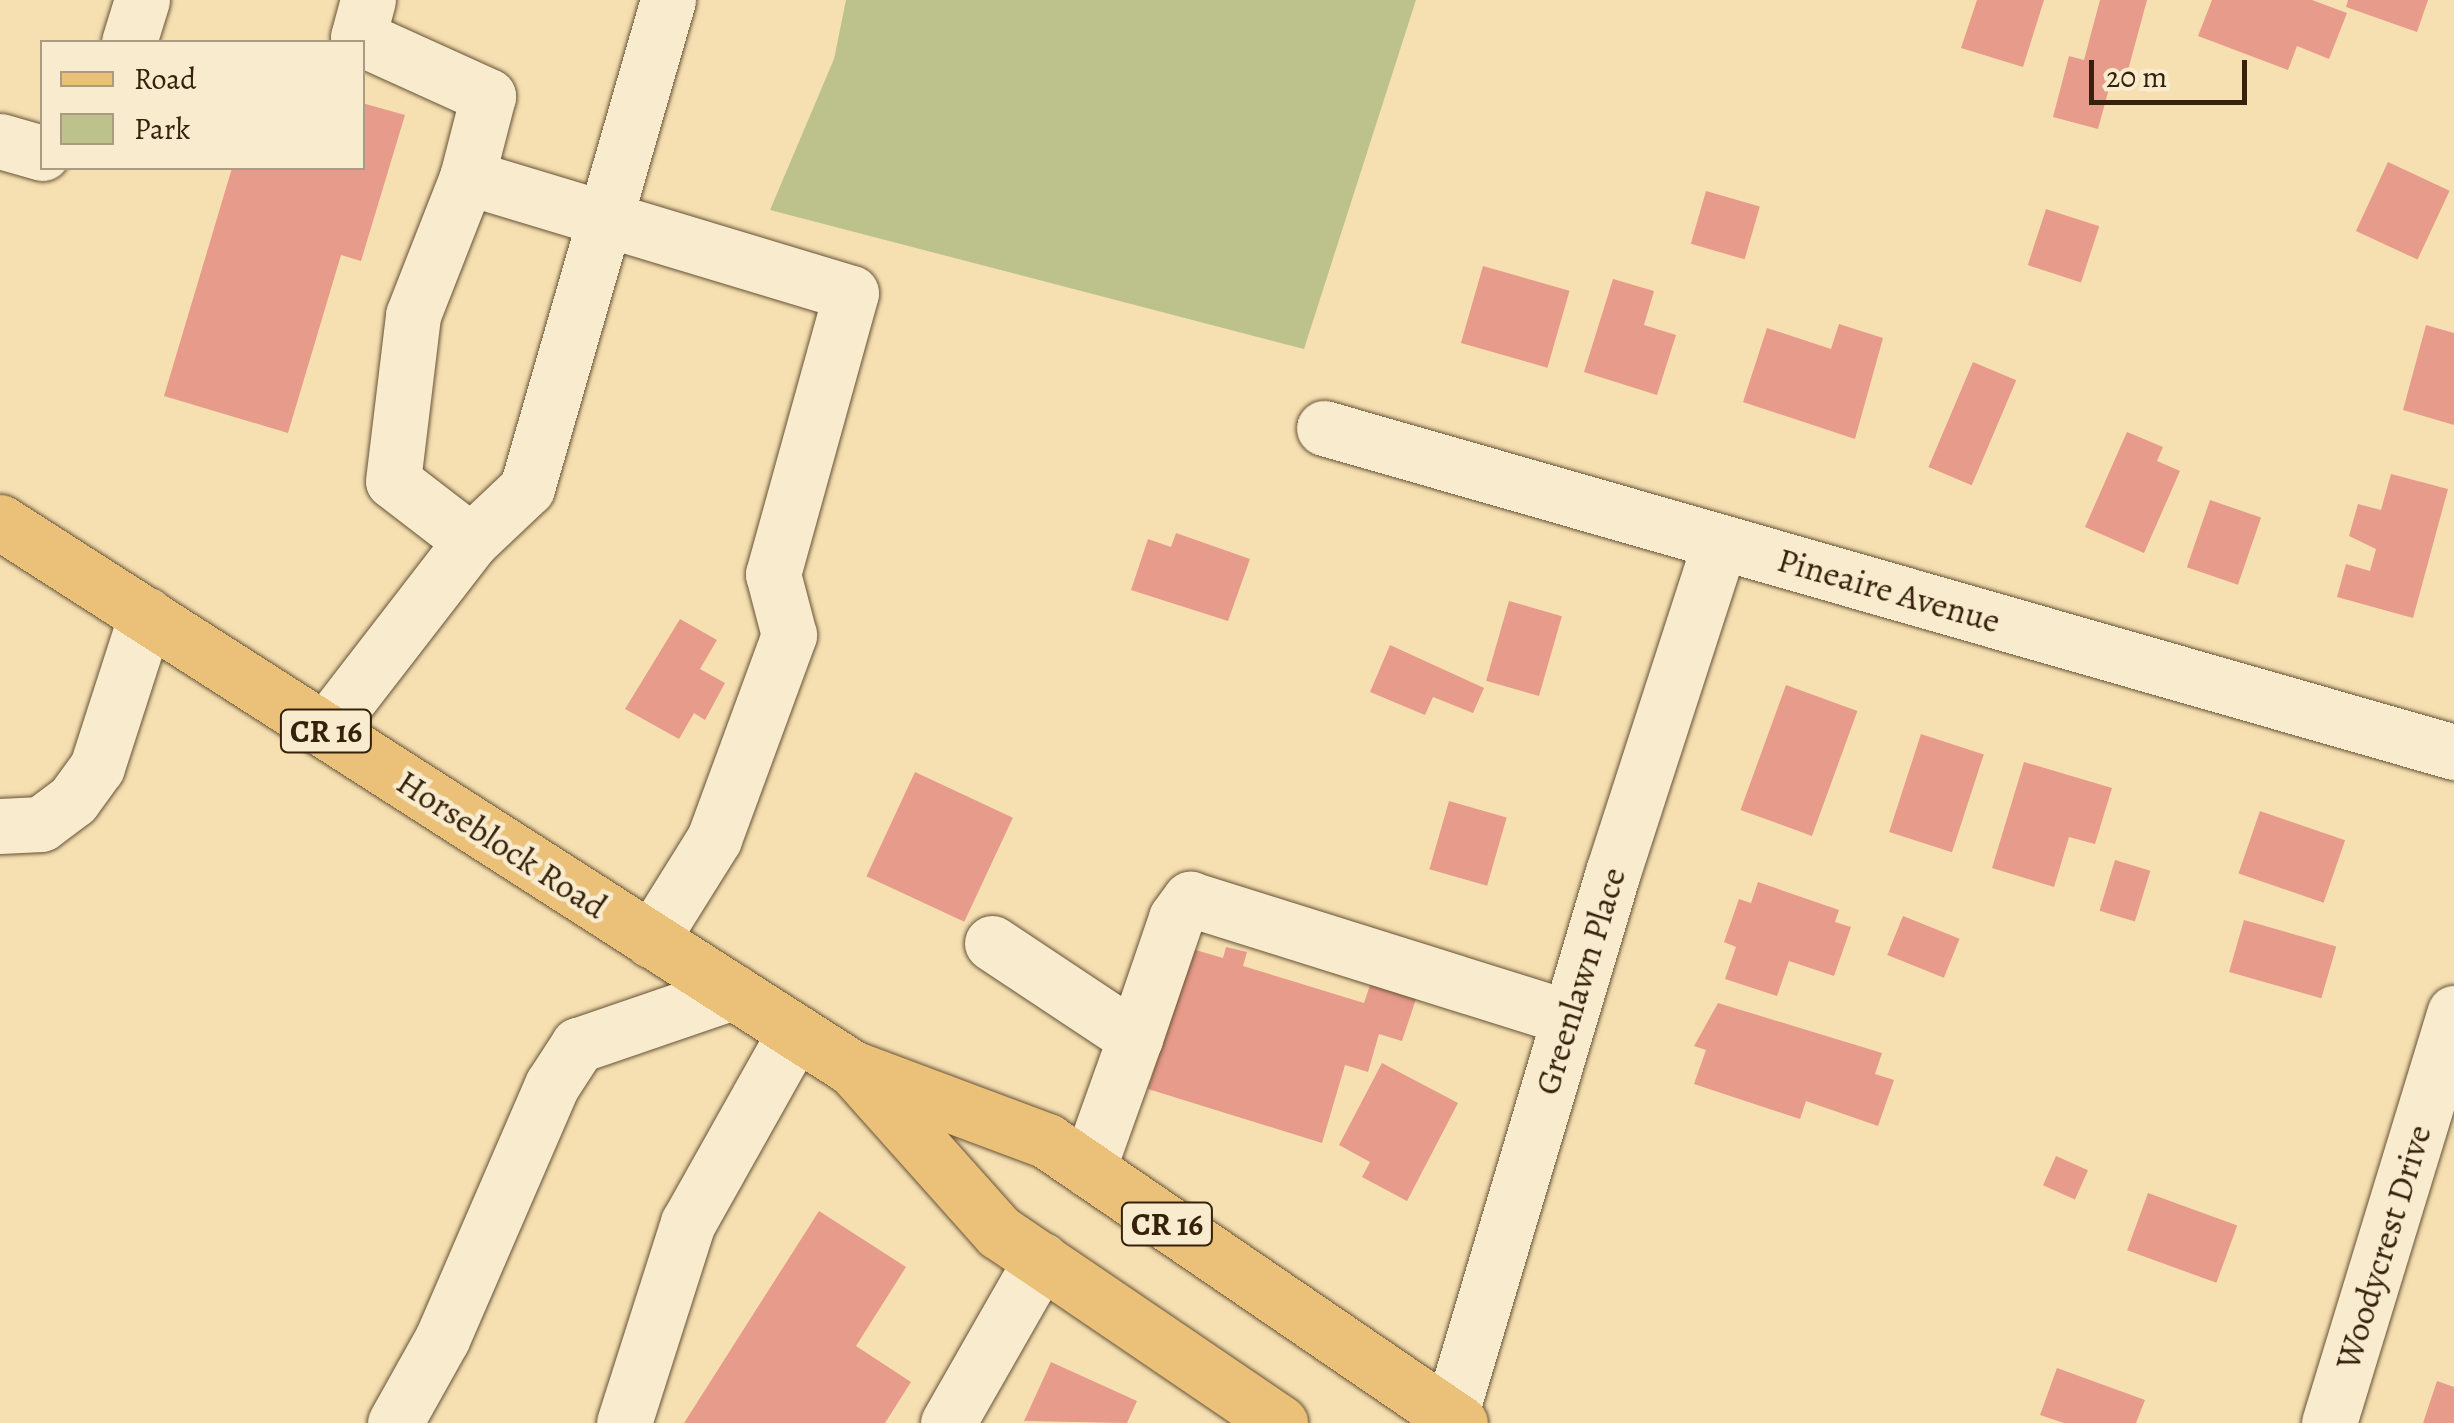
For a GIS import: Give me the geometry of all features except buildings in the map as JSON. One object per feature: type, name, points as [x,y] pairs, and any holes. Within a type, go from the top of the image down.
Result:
[{"type":"main road","name":"Horseblock Road","points":[[0,522],[852,1068],[1047,1141],[1453,1421]]},
{"type":"main road","name":"Horseblock Road","points":[[852,1068],[999,1232],[1280,1423]]},
{"type":"street","points":[[130,40],[142,0]]},
{"type":"street","points":[[368,0],[358,36],[488,96],[468,177],[413,315],[393,481],[471,541]]},
{"type":"street","points":[[325,730],[471,541],[527,488],[668,0]]},
{"type":"street","points":[[0,140],[40,151]]},
{"type":"street","points":[[468,177],[851,293],[772,574],[789,635],[714,839],[651,940]]},
{"type":"street","name":"Pineaire Avenue","points":[[1324,428],[2454,752]]},
{"type":"street","name":"Greenlawn Place","points":[[1453,1421],[1569,1018],[1720,542]]},
{"type":"street","points":[[0,826],[40,824],[73,800],[97,767],[146,616]]},
{"type":"street","points":[[1088,1170],[1176,918],[1190,899],[1569,1018]]},
{"type":"street","points":[[992,943],[1135,1038]]},
{"type":"street","points":[[395,1423],[442,1339],[552,1084],[578,1045],[733,992]]},
{"type":"street","name":"Woodycrest Drive","points":[[2329,1423],[2454,1013]]},
{"type":"street","points":[[624,1423],[688,1223],[795,1032]]},
{"type":"street","points":[[948,1423],[1042,1260]]},
{"type":"green space","points":[[846,0],[1416,0],[1304,349],[770,210],[834,59]]}]
